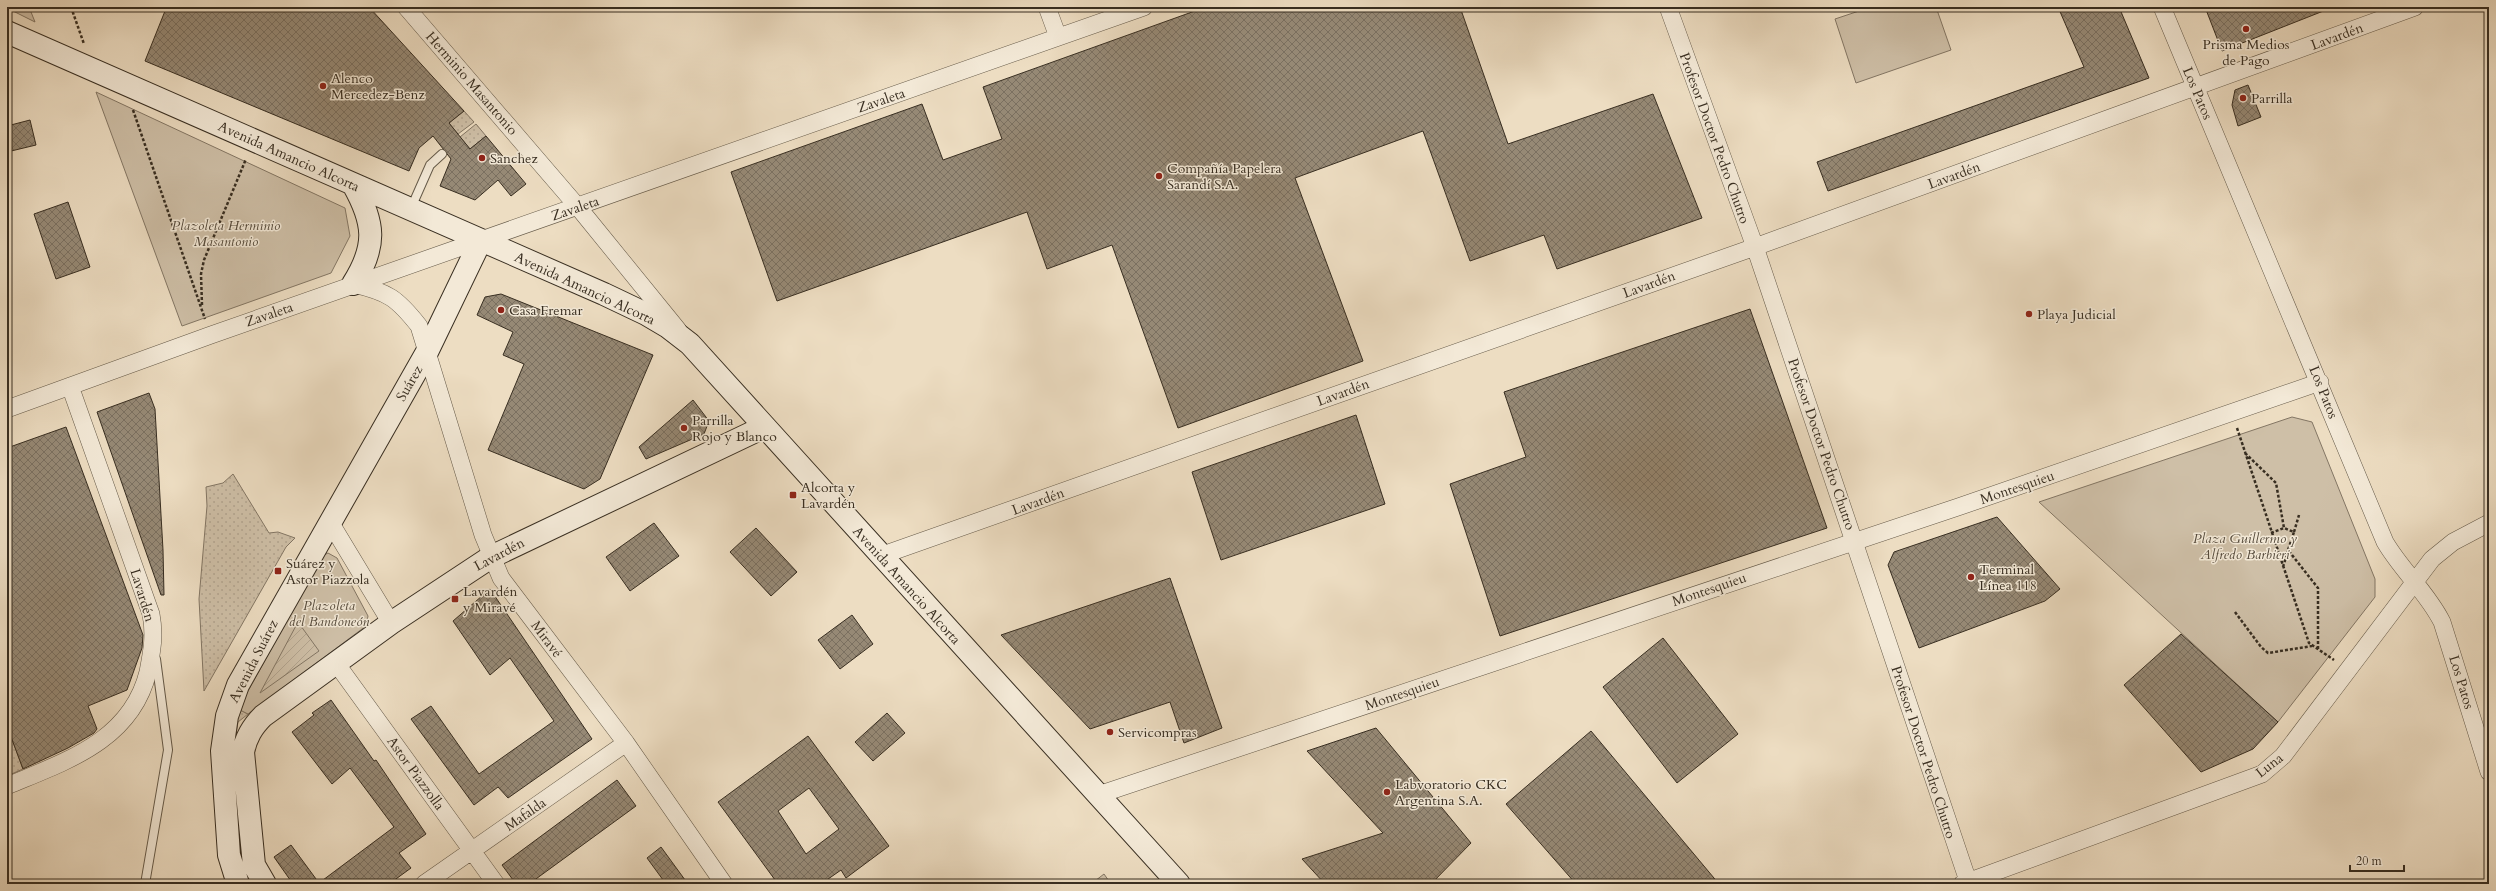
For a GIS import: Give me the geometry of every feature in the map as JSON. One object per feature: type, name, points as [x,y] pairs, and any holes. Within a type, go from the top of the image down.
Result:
[{"type":"main road","name":"Avenida Amancio Alcorta","points":[[7,32],[481,240],[646,314],[668,327],[690,344],[880,556],[1179,884]]},
{"type":"main road","points":[[353,284],[365,266],[371,245],[371,224],[364,203],[354,184]]},
{"type":"main road","name":"Suárez","points":[[330,522],[427,352],[481,240]]},
{"type":"main road","name":"Lavardén","points":[[265,884],[254,865],[244,772],[245,741],[254,725],[263,716],[391,623],[491,557],[764,427]]},
{"type":"main road","name":"Avenida Suárez","points":[[238,884],[229,848],[222,751],[227,716],[238,685],[330,522]]},
{"type":"street","name":"Herminio Masantonio","points":[[406,7],[578,207],[690,344]]},
{"type":"street","points":[[1046,7],[1058,38]]},
{"type":"street","name":"Zavaleta","points":[[7,409],[70,386],[208,327],[353,284],[578,207],[1144,7]]},
{"type":"street","name":"Profesor Doctor Pedro Chutro","points":[[1668,7],[1755,247],[1855,540],[1966,883]]},
{"type":"street","name":"Los Patos","points":[[2162,7],[2320,382],[2385,542],[2396,562],[2415,581],[2437,613],[2448,637],[2489,772]]},
{"type":"street","name":"Lavardén","points":[[880,556],[1755,247],[2415,7]]},
{"type":"street","name":"Miravé","points":[[353,284],[380,290],[402,305],[419,326],[491,557],[501,578],[626,743],[724,884]]},
{"type":"street","name":"Montesquieu","points":[[1098,795],[1855,540],[1958,508],[2320,382]]},
{"type":"street","name":"Lavardén","points":[[7,786],[81,754],[106,737],[137,703],[145,680],[154,643],[151,614],[70,386]]},
{"type":"street","points":[[330,522],[391,623]]},
{"type":"street","name":"Luna","points":[[1966,883],[2262,774],[2283,756],[2415,581],[2441,551],[2489,523]]},
{"type":"street","name":"Astor Piazzolla","points":[[336,663],[496,884]]},
{"type":"street","name":"Mafalda","points":[[424,884],[626,743]]},
{"type":"lane","points":[[410,209],[430,165],[442,154]]},
{"type":"lane","points":[[145,884],[168,750],[154,643]]},
{"type":"path","points":[[71,7],[93,69]]},
{"type":"path","points":[[124,83],[208,327]]},
{"type":"path","points":[[208,327],[201,289],[204,260],[254,140]]},
{"type":"path","points":[[2231,413],[2308,643],[2348,670]]},
{"type":"path","points":[[2245,452],[2276,483],[2284,528]]},
{"type":"path","points":[[2283,568],[2299,515]]},
{"type":"path","points":[[2271,533],[2284,528],[2294,532]]},
{"type":"path","points":[[2288,550],[2318,588],[2318,650]]},
{"type":"path","points":[[2236,612],[2261,648],[2268,653],[2313,646]]},
{"type":"green space","points":[[29,7],[35,22],[7,8]]},
{"type":"green space","points":[[1871,7],[1936,7],[1951,50],[1856,83],[1835,19]]},
{"type":"green space","name":"Plazoleta Herminio Masantonio","points":[[96,92],[345,208],[350,236],[331,273],[182,326]]},
{"type":"green space","points":[[464,111],[474,122],[458,134],[449,123]]},
{"type":"green space","points":[[476,124],[486,136],[470,149],[460,137]]},
{"type":"green space","name":"Plaza Guillermo y Alfredo Barbieri","points":[[2292,417],[2312,422],[2375,579],[2375,597],[2278,722],[2039,502]]},
{"type":"green space","points":[[233,474],[269,533],[278,532],[295,538],[286,547],[204,691],[199,599],[207,506],[206,487],[223,483]]},
{"type":"green space","name":"Plazoleta del Bandoneón","points":[[328,553],[337,558],[368,616],[366,626],[248,714],[238,709],[320,561],[324,555]]},
{"type":"green space","points":[[298,622],[319,651],[260,693]]},
{"type":"green space","points":[[238,709],[248,714],[238,722],[236,734],[242,856],[251,884],[247,884],[240,864],[233,734]]},
{"type":"green space","points":[[7,726],[23,769],[7,776]]},
{"type":"green space","points":[[1104,874],[1111,884],[1091,884]]},
{"type":"building","name":"Alenco Mercedez-Benz","points":[[177,7],[369,7],[464,111],[449,123],[470,149],[486,136],[526,184],[511,196],[498,180],[475,200],[440,186],[451,159],[433,136],[419,148],[409,171],[145,61],[165,11]]},
{"type":"building","points":[[1206,7],[1460,7],[1508,144],[1653,94],[1702,218],[1557,269],[1544,235],[1470,261],[1423,131],[1295,178],[1363,361],[1178,428],[1112,245],[1047,269],[1027,212],[777,301],[731,172],[922,104],[943,160],[1002,139],[983,87]]},
{"type":"building","points":[[2058,7],[2119,7],[2149,78],[1828,191],[1817,162],[2084,67]]},
{"type":"building","name":"Prisma Medios de Pago","points":[[2205,7],[2331,7],[2331,8],[2222,51]]},
{"type":"building","name":"Parrilla","points":[[2248,85],[2261,117],[2238,126],[2232,105],[2235,90]]},
{"type":"building","points":[[30,120],[36,145],[7,152],[7,126]]},
{"type":"building","points":[[68,202],[90,267],[56,279],[34,214]]},
{"type":"building","points":[[501,294],[653,355],[600,479],[584,489],[488,450],[524,364],[503,355],[513,332],[477,315],[485,297]]},
{"type":"building","points":[[1750,309],[1827,528],[1500,636],[1450,484],[1526,457],[1504,392]]},
{"type":"building","points":[[149,393],[155,409],[164,595],[161,595],[97,412]]},
{"type":"building","name":"Parrilla Rojo y Blanco","points":[[693,400],[709,421],[704,434],[646,459],[639,447]]},
{"type":"building","points":[[1356,415],[1385,504],[1221,560],[1192,472]]},
{"type":"building","points":[[66,427],[143,635],[142,648],[127,690],[88,706],[97,729],[94,733],[68,748],[23,769],[7,726],[7,448]]},
{"type":"building","name":"Terminal Línea 118","points":[[1997,517],[2060,589],[2045,601],[1919,648],[1888,565],[1894,552]]},
{"type":"building","points":[[654,523],[679,556],[630,591],[606,557]]},
{"type":"building","points":[[756,528],[797,572],[771,596],[730,552]]},
{"type":"building","points":[[1170,578],[1222,728],[1184,743],[1170,702],[1090,729],[1001,635]]},
{"type":"building","points":[[490,589],[592,739],[508,798],[498,787],[474,805],[411,719],[431,706],[479,774],[554,721],[510,658],[490,675],[453,621]]},
{"type":"building","points":[[852,615],[873,644],[840,669],[818,640]]},
{"type":"building","points":[[2181,634],[2278,722],[2253,749],[2201,772],[2124,685]]},
{"type":"building","points":[[1663,638],[1738,734],[1677,783],[1603,687]]},
{"type":"building","points":[[331,700],[374,761],[376,760],[426,834],[399,853],[411,868],[389,884],[293,884],[274,857],[291,845],[319,883],[394,827],[350,768],[332,784],[292,732],[314,715],[312,713]]},
{"type":"building","points":[[887,713],[905,733],[873,761],[855,742]]},
{"type":"building","name":"Labvoratorio CKC Argentina S.A.","points":[[1376,728],[1471,843],[1431,884],[1325,884],[1302,859],[1383,833],[1307,751]]},
{"type":"building","points":[[1591,731],[1719,884],[1576,884],[1506,804]]},
{"type":"building","points":[[808,736],[889,846],[846,878],[841,870],[821,884],[778,884],[718,802]],"holes":[[[809,788],[839,829],[806,854],[778,811]]]},
{"type":"building","points":[[617,780],[636,806],[529,884],[516,884],[502,865]]},
{"type":"building","points":[[661,847],[688,884],[666,884],[647,858]]},
{"type":"place","name":"Prisma Medios de Pago","points":[[2246,29]]},
{"type":"place","name":"Alenco Mercedez-Benz","points":[[323,86]]},
{"type":"place","name":"Parrilla","points":[[2243,98]]},
{"type":"place","name":"Sanchez","points":[[482,158]]},
{"type":"place","name":"Compañía Papelera Sarandí S.A.","points":[[1159,176]]},
{"type":"place","name":"Casa Fremar","points":[[501,310]]},
{"type":"place","name":"Playa Judicial","points":[[2029,314]]},
{"type":"place","name":"Parrilla Rojo y Blanco","points":[[684,428]]},
{"type":"place","name":"Alcorta y Lavardén","points":[[793,495]]},
{"type":"place","name":"Suárez y Astor Piazzola","points":[[278,571]]},
{"type":"place","name":"Terminal Línea 118","points":[[1971,577]]},
{"type":"place","name":"Lavardén y Miravé","points":[[455,599]]},
{"type":"place","name":"Servicompras","points":[[1110,732]]},
{"type":"place","name":"Labvoratorio CKC Argentina S.A.","points":[[1387,792]]}]
